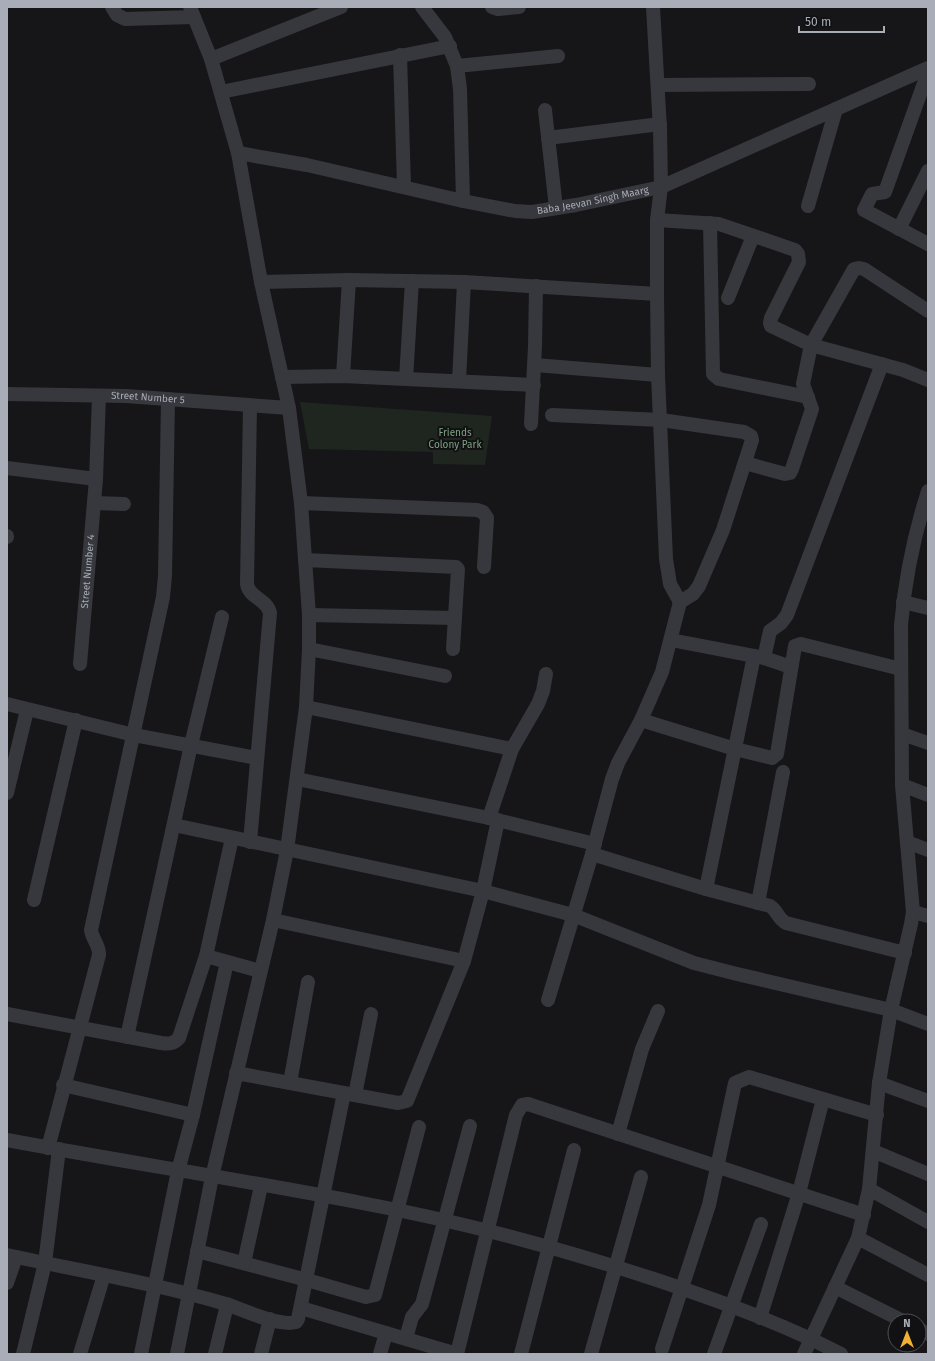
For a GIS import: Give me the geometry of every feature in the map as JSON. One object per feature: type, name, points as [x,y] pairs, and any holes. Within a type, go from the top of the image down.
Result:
[{"type":"street","points":[[112,7],[116,15],[126,19],[192,12],[211,59],[222,92],[238,153],[261,282],[289,408],[301,503],[309,614],[306,707],[287,850],[273,920],[212,1177],[177,1354]]},
{"type":"street","points":[[211,59],[341,7]]},
{"type":"street","points":[[422,7],[450,46],[457,66],[460,89],[463,201]]},
{"type":"street","points":[[548,1000],[618,762],[641,720],[662,672],[680,602],[670,584],[666,569],[658,375],[657,220],[661,187],[660,124],[653,7]]},
{"type":"street","points":[[222,92],[450,46]]},
{"type":"street","points":[[400,55],[404,186]]},
{"type":"street","points":[[457,66],[558,56]]},
{"type":"street","name":"Baba Jeevan Singh Maarg","points":[[238,153],[307,165],[404,186],[463,201],[515,211],[532,212],[661,187],[928,68]]},
{"type":"street","points":[[928,72],[885,192],[872,194],[864,210],[928,244]]},
{"type":"street","points":[[658,85],[809,84]]},
{"type":"street","points":[[808,206],[836,109]]},
{"type":"street","points":[[545,110],[556,208]]},
{"type":"street","points":[[548,138],[660,124]]},
{"type":"street","points":[[899,229],[928,171]]},
{"type":"street","points":[[657,220],[710,223],[729,227],[795,250],[798,254],[799,262],[770,323],[774,329],[811,345],[882,364],[928,380]]},
{"type":"street","points":[[710,223],[713,374],[719,379],[808,396]]},
{"type":"street","points":[[728,298],[753,236]]},
{"type":"street","points":[[745,463],[781,473],[790,473],[812,409],[803,384],[811,345],[854,269],[859,268],[928,311]]},
{"type":"street","points":[[261,282],[349,280],[464,282],[657,294]]},
{"type":"street","points":[[343,376],[349,280]]},
{"type":"street","points":[[406,379],[412,281]]},
{"type":"street","points":[[458,381],[464,282]]},
{"type":"street","points":[[531,424],[535,365],[536,286]]},
{"type":"street","points":[[706,889],[735,749],[759,657],[770,631],[781,623],[787,615],[882,364]]},
{"type":"street","points":[[535,365],[658,375]]},
{"type":"street","points":[[282,377],[343,376],[534,385]]},
{"type":"street","name":"Street Number 5","points":[[7,394],[168,399],[289,408]]},
{"type":"street","name":"Street Number 4","points":[[80,664],[96,479],[99,396]]},
{"type":"street","points":[[23,1354],[45,1263],[53,1148],[63,1085],[80,1029],[99,951],[92,938],[91,930],[163,597],[165,576],[168,399]]},
{"type":"street","points":[[250,406],[247,584],[250,592],[266,603],[270,613],[250,842]]},
{"type":"street","points":[[552,416],[661,420],[748,433],[751,436],[752,440],[724,530],[699,586],[692,594],[680,602]]},
{"type":"street","points":[[7,468],[96,479]]},
{"type":"street","points":[[804,1354],[858,1238],[864,1215],[869,1189],[879,1083],[891,1010],[913,912],[902,785],[901,669],[903,602],[923,521],[928,491]]},
{"type":"street","points":[[94,503],[124,504]]},
{"type":"street","points":[[301,503],[477,510],[483,512],[487,518],[484,567]]},
{"type":"street","points":[[305,560],[456,567],[458,569],[453,649]]},
{"type":"street","points":[[903,602],[928,608]]},
{"type":"street","points":[[309,614],[455,618]]},
{"type":"street","points":[[127,1037],[191,745],[222,617]]},
{"type":"street","points":[[671,640],[759,657],[791,667]]},
{"type":"street","points":[[641,720],[769,758],[775,756],[794,649],[798,644],[901,669]]},
{"type":"street","points":[[309,649],[445,676]]},
{"type":"street","points":[[236,1073],[398,1103],[408,1101],[464,961],[483,891],[494,819],[512,749],[538,704],[543,691],[546,674]]},
{"type":"street","points":[[7,704],[134,735],[257,758]]},
{"type":"street","points":[[306,707],[512,749]]},
{"type":"street","points":[[7,793],[27,710]]},
{"type":"street","points":[[34,900],[76,720]]},
{"type":"street","points":[[902,734],[928,743]]},
{"type":"street","points":[[758,902],[783,772]]},
{"type":"street","points":[[297,779],[494,819],[593,849],[706,889],[773,907],[778,917],[786,923],[905,953]]},
{"type":"street","points":[[902,785],[928,795]]},
{"type":"street","points":[[174,825],[483,891],[573,916],[694,963],[891,1010],[928,1024]]},
{"type":"street","points":[[7,1014],[80,1029],[161,1043],[170,1044],[176,1041],[179,1038],[206,956],[232,838]]},
{"type":"street","points":[[907,842],[928,850]]},
{"type":"street","points":[[913,912],[928,916]]},
{"type":"street","points":[[273,920],[464,961]]},
{"type":"street","points":[[206,956],[260,971]]},
{"type":"street","points":[[141,1354],[178,1171],[193,1115],[227,962]]},
{"type":"street","points":[[290,1083],[308,982]]},
{"type":"street","points":[[618,1134],[642,1049],[658,1011]]},
{"type":"street","points":[[7,1283],[11,1256],[156,1285],[270,1319],[289,1324],[296,1322],[301,1308],[324,1196],[371,1014]]},
{"type":"street","points":[[662,1349],[681,1288],[702,1229],[733,1088],[738,1080],[750,1077],[877,1115]]},
{"type":"street","points":[[879,1083],[928,1101]]},
{"type":"street","points":[[63,1085],[193,1115]]},
{"type":"street","points":[[760,1318],[799,1193],[823,1099]]},
{"type":"street","points":[[301,1308],[457,1354],[489,1231],[516,1115],[522,1105],[528,1104],[717,1165],[864,1215]]},
{"type":"street","points":[[197,1252],[244,1263],[366,1297],[375,1295],[419,1126]]},
{"type":"street","points":[[406,1338],[412,1317],[422,1304],[443,1220],[470,1126]]},
{"type":"street","points":[[7,1140],[324,1196],[396,1210],[489,1231],[616,1266],[681,1288],[811,1338],[841,1354]]},
{"type":"street","points":[[521,1354],[574,1150]]},
{"type":"street","points":[[873,1151],[928,1174]]},
{"type":"street","points":[[591,1354],[641,1177]]},
{"type":"street","points":[[244,1263],[261,1186]]},
{"type":"street","points":[[869,1189],[928,1222]]},
{"type":"street","points":[[714,1354],[761,1224]]},
{"type":"street","points":[[858,1238],[928,1275]]},
{"type":"street","points":[[80,1354],[104,1275]]},
{"type":"street","points":[[835,1287],[887,1313]]},
{"type":"street","points":[[215,1354],[227,1305]]},
{"type":"street","points":[[261,1354],[270,1319]]},
{"type":"street","points":[[380,1354],[386,1334]]},
{"type":"green space","name":"Friends Colony Park","points":[[300,402],[492,416],[485,465],[433,464],[433,452],[309,449]]}]
